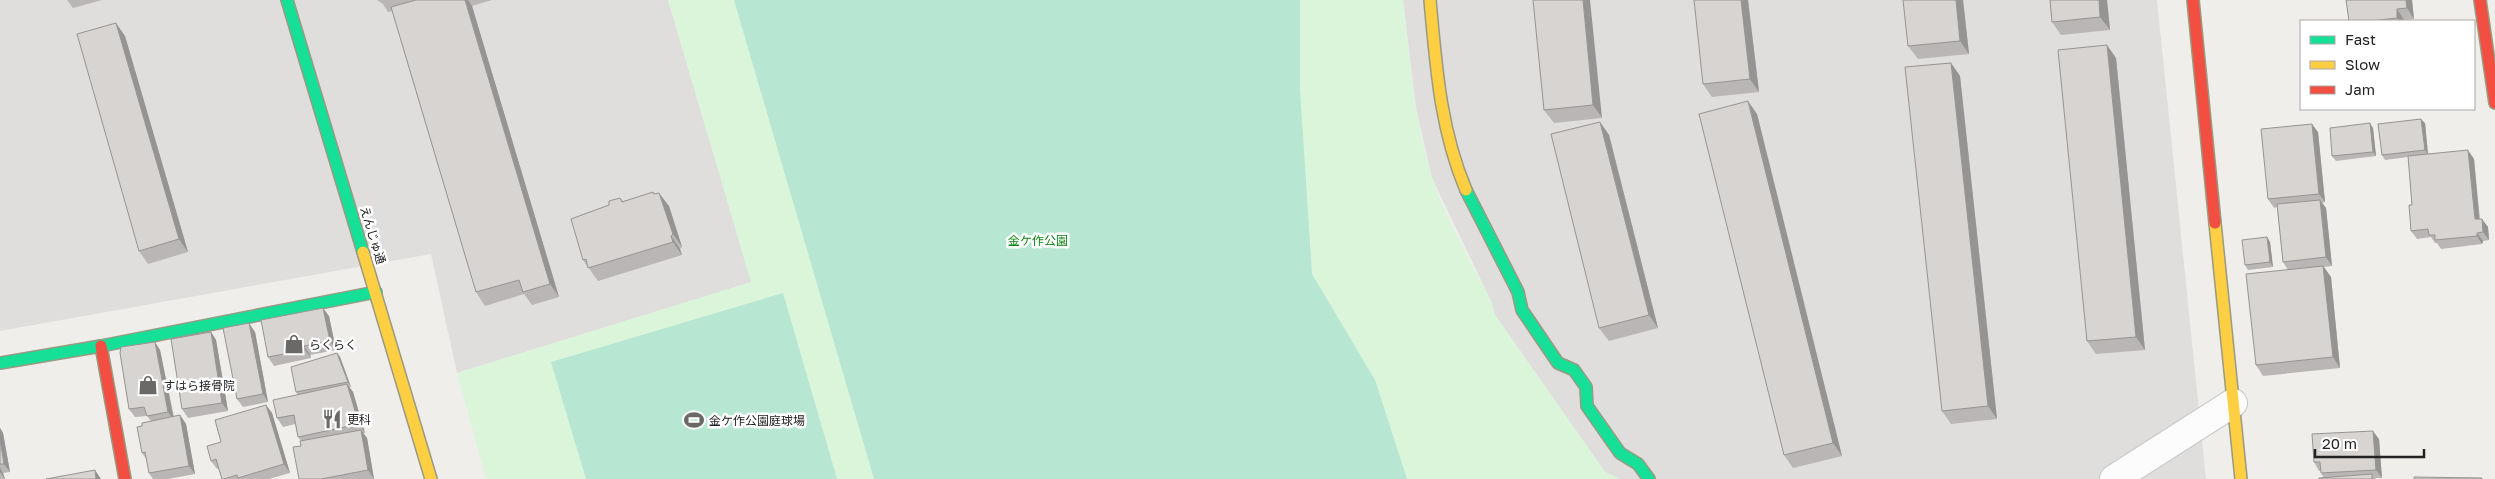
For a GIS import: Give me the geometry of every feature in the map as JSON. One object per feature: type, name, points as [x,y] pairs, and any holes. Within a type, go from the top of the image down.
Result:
[{"type":"street","name":"えんじゅ通","points":[[287,0],[431,479]]},
{"type":"street","points":[[1430,0],[1440,100],[1456,167],[1473,206],[1518,292],[1522,310],[1558,363],[1574,370],[1586,387],[1587,406],[1620,453],[1638,464],[1649,479]]},
{"type":"street","points":[[2193,0],[2241,479]]},
{"type":"street","points":[[2480,0],[2495,103]]},
{"type":"street","points":[[0,363],[101,346],[376,292]]},
{"type":"street","points":[[101,346],[125,479]]},
{"type":"street","points":[[2114,479],[2233,403]]},
{"type":"shaded area","points":[[0,0],[668,0],[752,282],[457,373],[431,254],[0,331]]},
{"type":"shaded area","points":[[1403,0],[2157,0],[2206,479],[1620,479],[1605,472],[1495,315],[1491,301],[1432,178],[1416,108]]},
{"type":"green space","name":"金ケ作公園","points":[[668,0],[1403,0],[1413,89],[1421,134],[1432,177],[1444,209],[1491,301],[1495,315],[1605,472],[1620,479],[486,479],[457,373],[751,282]]},
{"type":"green space","name":"金ケ作公園","points":[[734,0],[1300,0],[1300,90],[1312,274],[1375,380],[1407,479],[874,479]]},
{"type":"green space","name":"金ケ作公園庭球場","points":[[783,293],[837,479],[586,479],[551,362]]},
{"type":"building","points":[[416,0],[465,0],[550,284],[523,292],[519,280],[476,292],[391,7]]},
{"type":"building","points":[[1533,0],[1583,0],[1593,105],[1544,110]]},
{"type":"building","points":[[1694,0],[1741,0],[1750,79],[1703,84]]},
{"type":"building","points":[[1903,0],[1956,0],[1960,41],[1908,46]]},
{"type":"building","points":[[2050,0],[2099,0],[2100,17],[2052,22]]},
{"type":"building","points":[[2346,0],[2406,0],[2407,8],[2397,9],[2397,18],[2349,20]]},
{"type":"building","points":[[116,23],[179,239],[139,251],[77,34]]},
{"type":"building","points":[[2107,45],[2136,337],[2087,341],[2058,50]]},
{"type":"building","points":[[1951,63],[1988,406],[1942,411],[1905,67]]},
{"type":"building","points":[[1748,101],[1833,443],[1784,455],[1699,114]]},
{"type":"building","points":[[2421,119],[2425,150],[2382,155],[2378,124]]},
{"type":"building","points":[[1600,122],[1649,315],[1599,328],[1551,134]]},
{"type":"building","points":[[2370,123],[2373,152],[2332,156],[2330,128]]},
{"type":"building","points":[[2312,124],[2319,194],[2268,199],[2261,129]]},
{"type":"building","points":[[2468,150],[2475,219],[2482,219],[2483,232],[2477,233],[2477,236],[2435,240],[2435,235],[2429,235],[2428,229],[2411,231],[2409,205],[2412,205],[2408,156]]},
{"type":"building","points":[[653,192],[654,194],[659,193],[673,234],[671,236],[673,242],[588,268],[586,259],[583,260],[571,219],[609,205],[609,201],[620,198],[622,202]]},
{"type":"building","points":[[2320,200],[2326,257],[2283,262],[2277,204]]},
{"type":"building","points":[[2267,237],[2270,262],[2245,265],[2242,240]]},
{"type":"building","points":[[2323,266],[2333,357],[2256,365],[2246,274]]},
{"type":"building","points":[[323,308],[330,341],[304,346],[305,350],[268,357],[261,320]]},
{"type":"building","points":[[249,323],[263,394],[237,399],[223,328]]},
{"type":"building","points":[[211,332],[222,403],[182,409],[171,339]]},
{"type":"building","points":[[155,342],[168,412],[147,416],[144,407],[129,409],[120,353],[121,347]]},
{"type":"building","points":[[337,353],[348,382],[296,392],[291,367]]},
{"type":"building","points":[[347,384],[359,424],[298,437],[294,415],[277,418],[273,400]]},
{"type":"building","points":[[266,405],[284,464],[238,478],[237,475],[222,479],[216,459],[211,461],[207,446],[221,442],[215,420]]},
{"type":"building","points":[[180,415],[189,466],[149,473],[145,452],[142,453],[137,427],[142,426],[142,423]]},
{"type":"building","points":[[361,430],[368,470],[321,479],[299,479],[293,447],[301,446],[300,441]]},
{"type":"building","points":[[2373,431],[2376,470],[2321,473],[2320,462],[2314,462],[2312,434]]},
{"type":"building","points":[[0,440],[4,464],[0,464]]},
{"type":"building","points":[[95,470],[96,479],[46,479]]},
{"type":"building","points":[[2372,474],[2372,479],[2319,479],[2319,478]]},
{"type":"building","points":[[2414,477],[2482,478],[2482,479],[2414,479]]},
{"type":"traffic: fast","points":[[287,0],[363,252]]},
{"type":"traffic: fast","points":[[1466,190],[1518,292],[1522,310],[1558,363],[1574,370],[1586,387],[1587,406],[1620,453],[1638,464],[1649,479]]},
{"type":"traffic: fast","points":[[0,363],[101,346],[376,292]]},
{"type":"traffic: slow","points":[[1430,0],[1440,96],[1450,144],[1466,190]]},
{"type":"traffic: slow","points":[[2215,223],[2241,479]]},
{"type":"traffic: slow","points":[[363,252],[431,479]]},
{"type":"traffic: jam","points":[[2193,0],[2215,223]]},
{"type":"traffic: jam","points":[[2480,0],[2495,103]]},
{"type":"traffic: jam","points":[[101,346],[125,479]]},
{"type":"place","name":"らくらく","points":[[294,344]]},
{"type":"place","name":"すはら接骨院","points":[[148,385]]},
{"type":"place","name":"更科","points":[[332,419]]},
{"type":"place","name":"金ケ作公園庭球場","points":[[694,420]]}]
